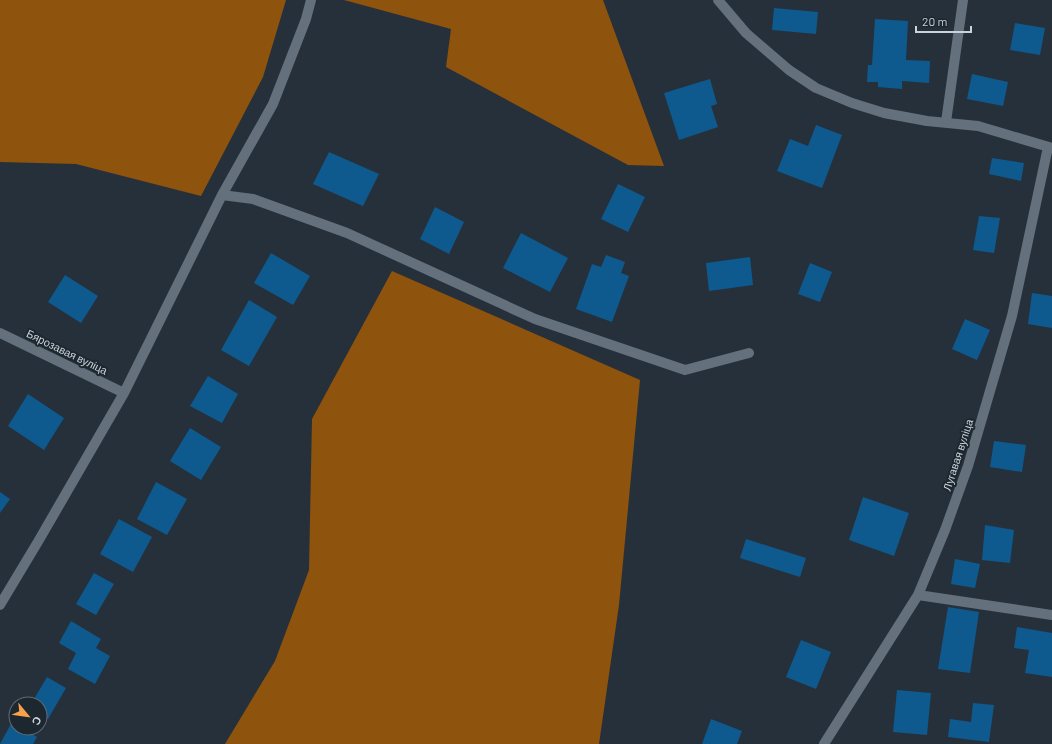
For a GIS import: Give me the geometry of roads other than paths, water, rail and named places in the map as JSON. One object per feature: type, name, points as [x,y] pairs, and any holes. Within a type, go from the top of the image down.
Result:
[{"type":"street","points":[[0,605],[40,540],[124,393],[222,195],[273,104],[306,19],[311,0]]},
{"type":"street","points":[[718,0],[746,33],[789,70],[816,88],[884,114],[978,126],[1050,147]]},
{"type":"street","points":[[946,122],[963,0]]},
{"type":"street","name":"Лугавая вуліца","points":[[824,744],[918,595],[945,530],[968,466],[1012,316],[1050,147]]},
{"type":"street","points":[[222,195],[253,199],[347,233],[535,319],[685,370],[749,353]]},
{"type":"street","name":"Бярозавая вуліца","points":[[0,333],[124,393]]},
{"type":"street","points":[[918,595],[1052,615]]}]
